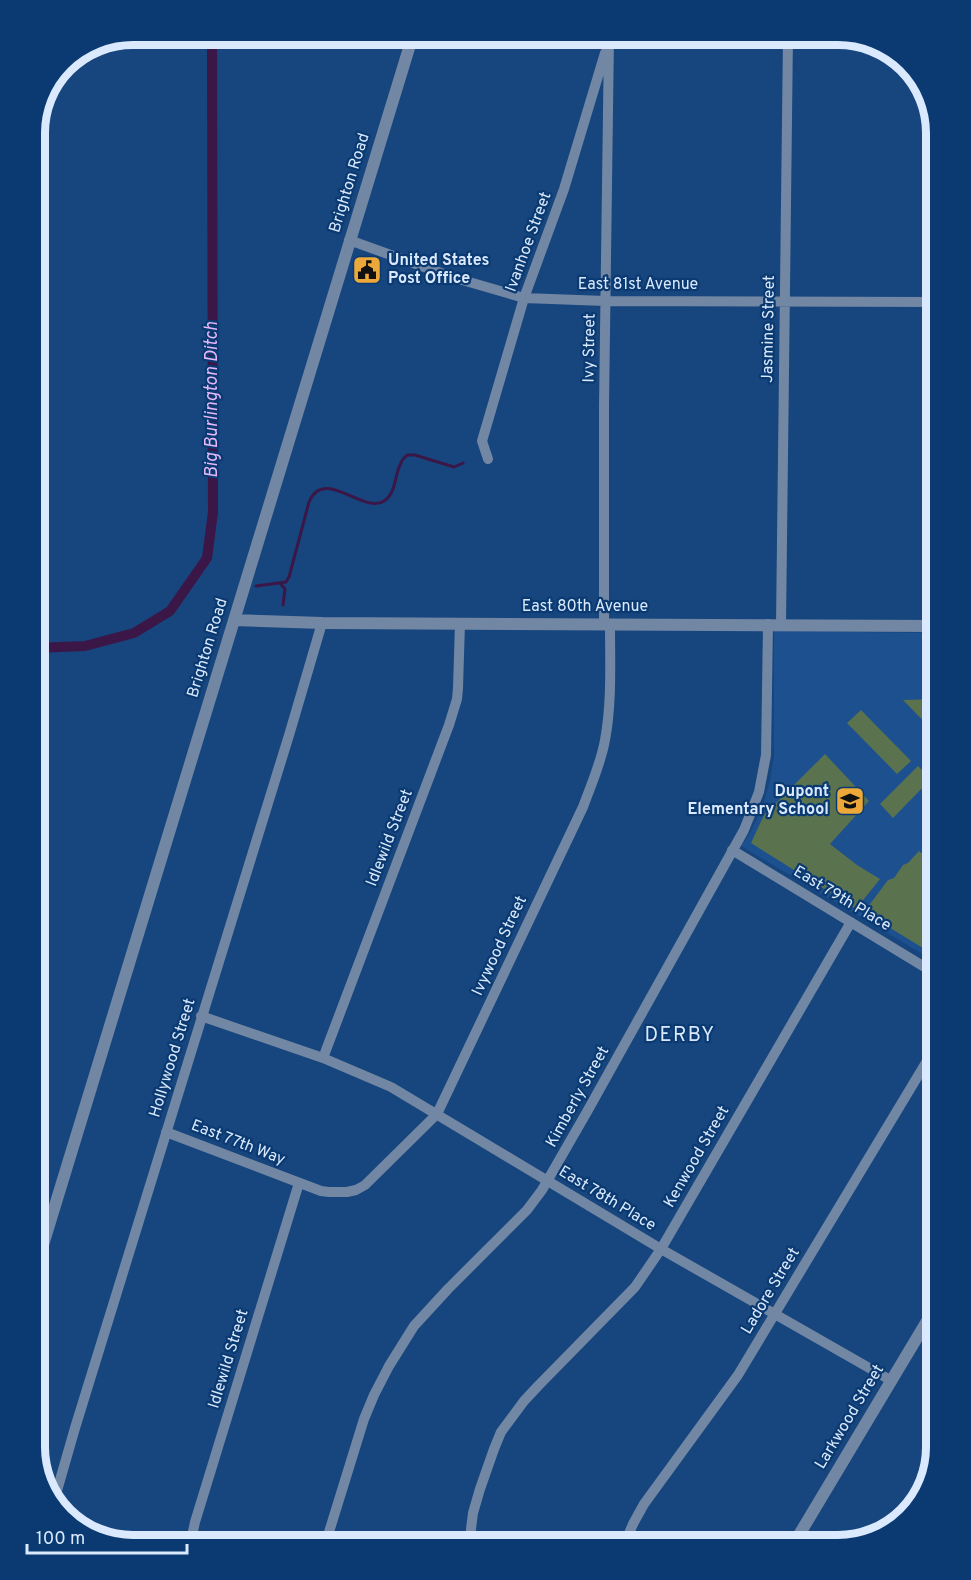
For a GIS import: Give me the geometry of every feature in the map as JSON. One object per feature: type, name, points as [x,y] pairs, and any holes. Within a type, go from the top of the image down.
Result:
[{"type":"street","name":"Brighton Road","points":[[45,1235],[410,45]]},
{"type":"street","name":"Ivanhoe Street","points":[[488,459],[482,441],[524,298],[564,189],[606,45]]},
{"type":"street","name":"Ivy Street","points":[[607,624],[604,407],[609,45]]},
{"type":"street","name":"Jasmine Street","points":[[781,624],[788,45]]},
{"type":"street","name":"East 81st Avenue","points":[[349,240],[452,278],[524,298],[605,301],[926,302]]},
{"type":"street","name":"East 80th Avenue","points":[[234,620],[322,623],[926,626]]},
{"type":"street","name":"Hollywood Street","points":[[57,1491],[322,623]]},
{"type":"street","name":"Idlewild Street","points":[[323,1058],[454,708],[458,688],[460,623]]},
{"type":"street","name":"Ivywood Street","points":[[299,1183],[329,1192],[356,1190],[372,1180],[437,1114],[583,807],[597,770],[605,742],[609,710],[607,624]]},
{"type":"street","name":"Kimberly Street","points":[[328,1535],[364,1419],[374,1395],[404,1340],[448,1289],[527,1210],[548,1181],[744,830],[763,778],[767,729],[768,624]]},
{"type":"street","name":"East 79th Place","points":[[732,850],[926,968]]},
{"type":"street","name":"Kenwood Street","points":[[470,1535],[473,1513],[480,1489],[501,1432],[524,1401],[635,1287],[661,1249],[851,922]]},
{"type":"street","name":"East 78th Place","points":[[201,1016],[323,1058],[391,1087],[661,1249],[892,1381]]},
{"type":"street","name":"Ladore Street","points":[[628,1535],[644,1504],[738,1375],[926,1063]]},
{"type":"street","name":"East 77th Way","points":[[166,1132],[299,1183]]},
{"type":"street","name":"Idlewild Street","points":[[192,1535],[299,1183]]},
{"type":"street","name":"Larkwood Street","points":[[799,1535],[926,1323]]},
{"type":"shaded area","name":"Dupont Elementary School","points":[[774,631],[926,633],[926,956],[741,846],[762,808],[774,756]]},
{"type":"green space","points":[[926,699],[926,724],[903,700]]},
{"type":"green space","points":[[861,710],[911,761],[897,774],[847,723]]},
{"type":"green space","points":[[825,754],[869,801],[830,844],[880,879],[856,909],[751,843],[764,815]]},
{"type":"green space","points":[[918,766],[926,774],[926,784],[893,818],[880,804]]},
{"type":"green space","points":[[919,851],[926,857],[926,950],[864,912],[888,880],[894,878],[903,865]]},
{"type":"waterway","name":"Big Burlington Ditch","points":[[45,648],[85,646],[134,633],[170,611],[207,558],[213,512],[212,45]]},
{"type":"waterway","points":[[256,586],[286,582],[309,502],[316,492],[324,489],[334,490],[376,504],[384,501],[391,493],[399,468],[407,455],[415,455],[454,467],[463,463]]},
{"type":"waterway","points":[[280,583],[285,589],[283,605]]},
{"type":"place","name":"United States Post Office","points":[[367,270]]},
{"type":"place","name":"Dupont Elementary School","points":[[850,801]]},
{"type":"district","name":"DERBY","points":[[680,1036]]}]
